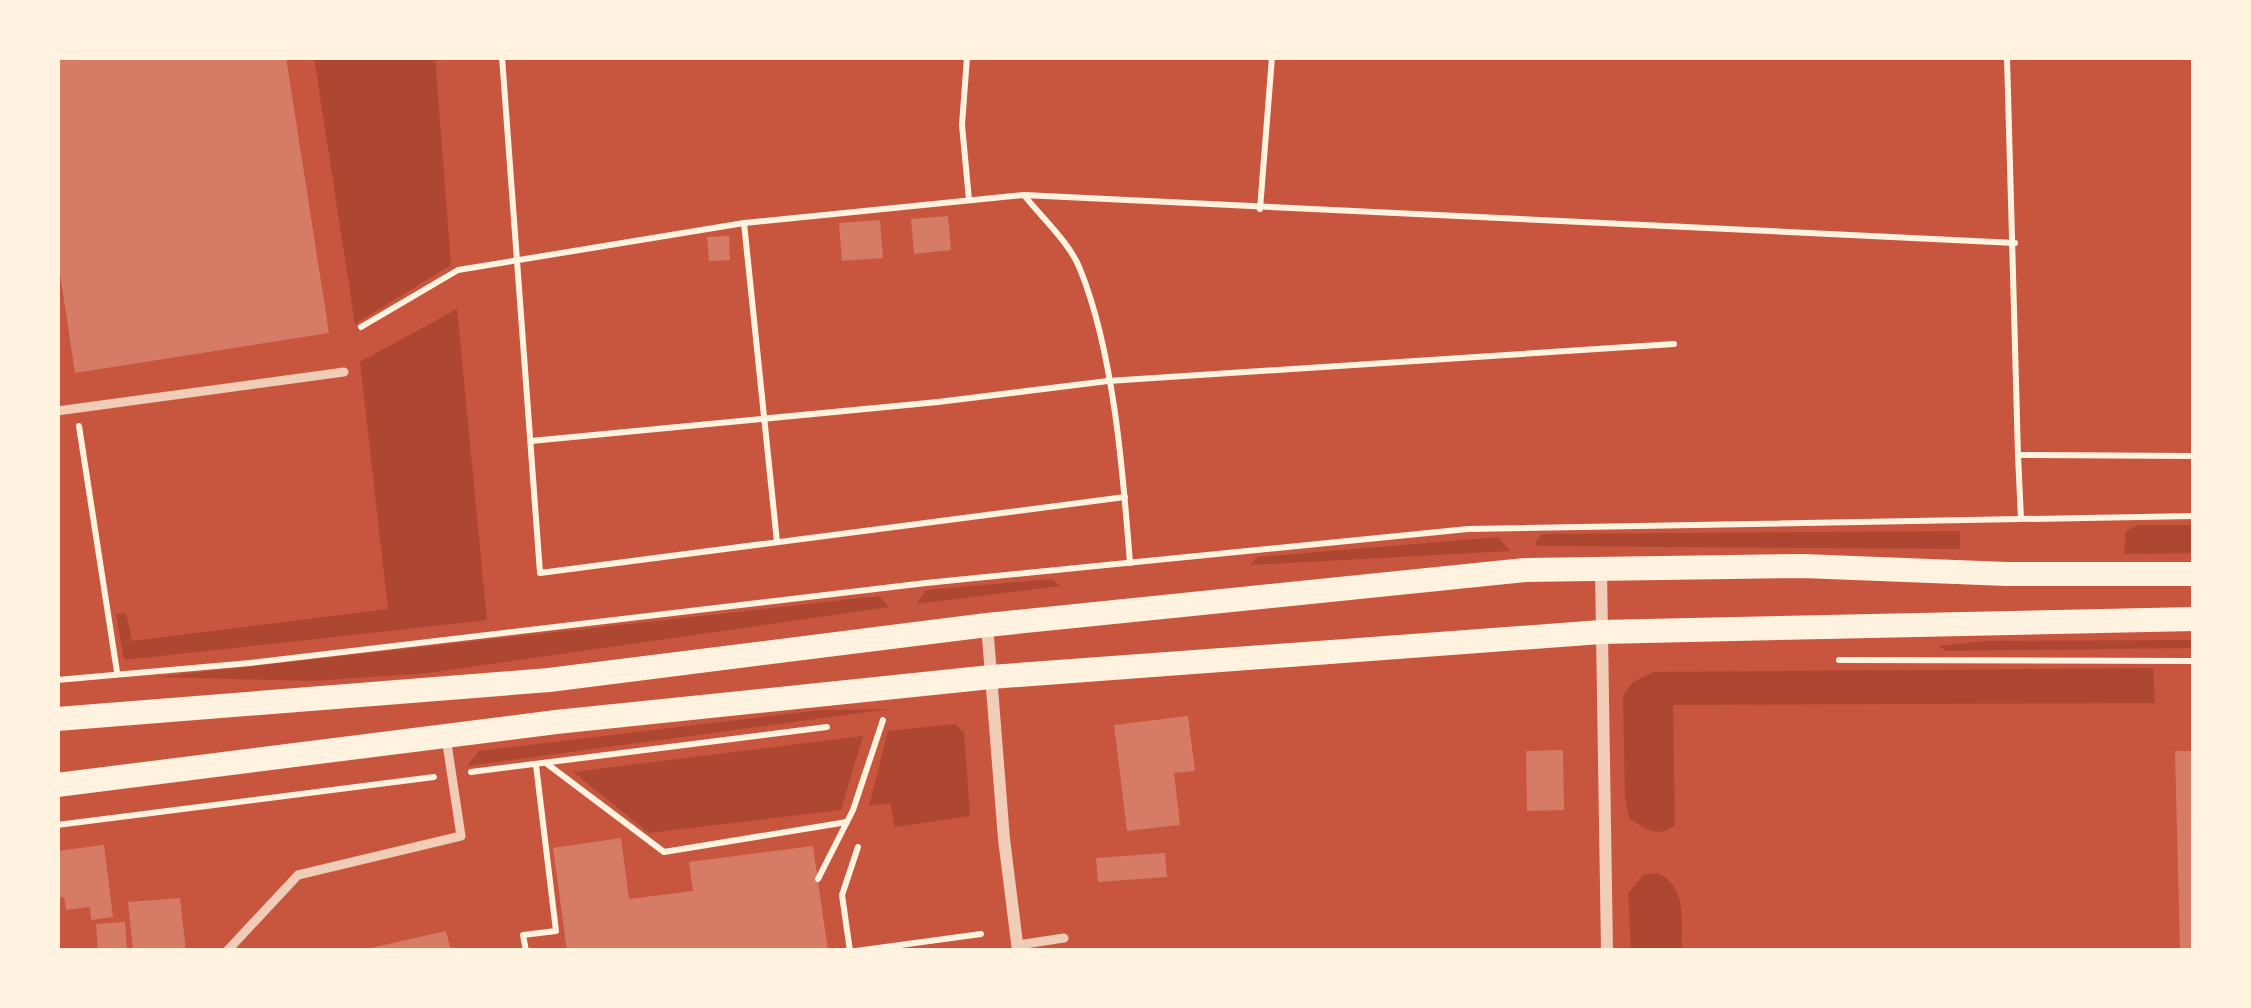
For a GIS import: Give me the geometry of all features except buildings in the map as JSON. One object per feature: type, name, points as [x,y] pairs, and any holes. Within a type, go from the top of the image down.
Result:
[{"type":"main road","points":[[57,719],[549,680],[987,625],[1525,570],[1802,566],[2007,574],[2194,574]]},
{"type":"main road","points":[[57,785],[556,722],[991,677],[1601,632],[2194,619]]},
{"type":"street","points":[[1600,568],[1607,951]]},
{"type":"street","points":[[987,625],[1018,948]]},
{"type":"lane","points":[[57,411],[344,372]]},
{"type":"lane","points":[[227,951],[298,875],[461,836],[446,737]]},
{"type":"lane","points":[[1018,948],[1064,938]]},
{"type":"path","points":[[502,57],[540,573],[1125,497]]},
{"type":"path","points":[[968,57],[962,125],[968,200]]},
{"type":"path","points":[[1260,209],[1272,57]]},
{"type":"path","points":[[2008,57],[2021,519]]},
{"type":"path","points":[[361,327],[458,270],[744,223],[1024,195],[2014,243]]},
{"type":"path","points":[[1024,195],[1079,265],[1102,341],[1130,563]]},
{"type":"path","points":[[744,223],[777,542]]},
{"type":"path","points":[[531,441],[1108,381],[1674,344]]},
{"type":"path","points":[[76,408],[118,672]]},
{"type":"path","points":[[2018,455],[2194,456]]},
{"type":"path","points":[[57,680],[250,663],[926,583]]},
{"type":"path","points":[[1838,660],[2194,661]]},
{"type":"path","points":[[818,879],[847,822],[883,720],[860,723]]},
{"type":"path","points":[[57,825],[838,726]]},
{"type":"path","points":[[546,764],[664,852],[847,822]]},
{"type":"path","points":[[526,951],[524,935],[556,931],[536,765]]},
{"type":"path","points":[[858,848],[842,895],[853,951],[981,934]]},
{"type":"shaded area","points":[[314,57],[435,57],[451,265],[355,324]]},
{"type":"shaded area","points":[[457,309],[487,620],[124,660],[116,615],[126,613],[132,641],[388,609],[360,362]]},
{"type":"shaded area","points":[[2138,525],[2194,525],[2194,553],[2124,554],[2126,531]]},
{"type":"shaded area","points":[[1960,531],[1960,549],[1537,546],[1535,542],[1542,534]]},
{"type":"shaded area","points":[[1499,537],[1510,551],[1250,565],[1258,557]]},
{"type":"shaded area","points":[[1052,579],[1060,586],[917,604],[926,590]]},
{"type":"shaded area","points":[[879,596],[889,607],[428,673],[312,681],[156,677]]},
{"type":"shaded area","points":[[2194,640],[2194,648],[1946,651],[1939,646],[1984,641]]},
{"type":"shaded area","points":[[2153,668],[2155,703],[1673,705],[1675,825],[1657,832],[1629,818],[1623,695],[1633,682],[1653,672]]},
{"type":"shaded area","points":[[891,709],[467,766],[479,751],[821,710]]},
{"type":"shaded area","points":[[955,724],[964,732],[970,816],[895,827],[890,803],[869,806],[888,731]]},
{"type":"shaded area","points":[[863,736],[841,810],[649,833],[573,772]]},
{"type":"shaded area","points":[[1658,873],[1679,896],[1682,951],[1631,951],[1628,893],[1643,875]]}]
